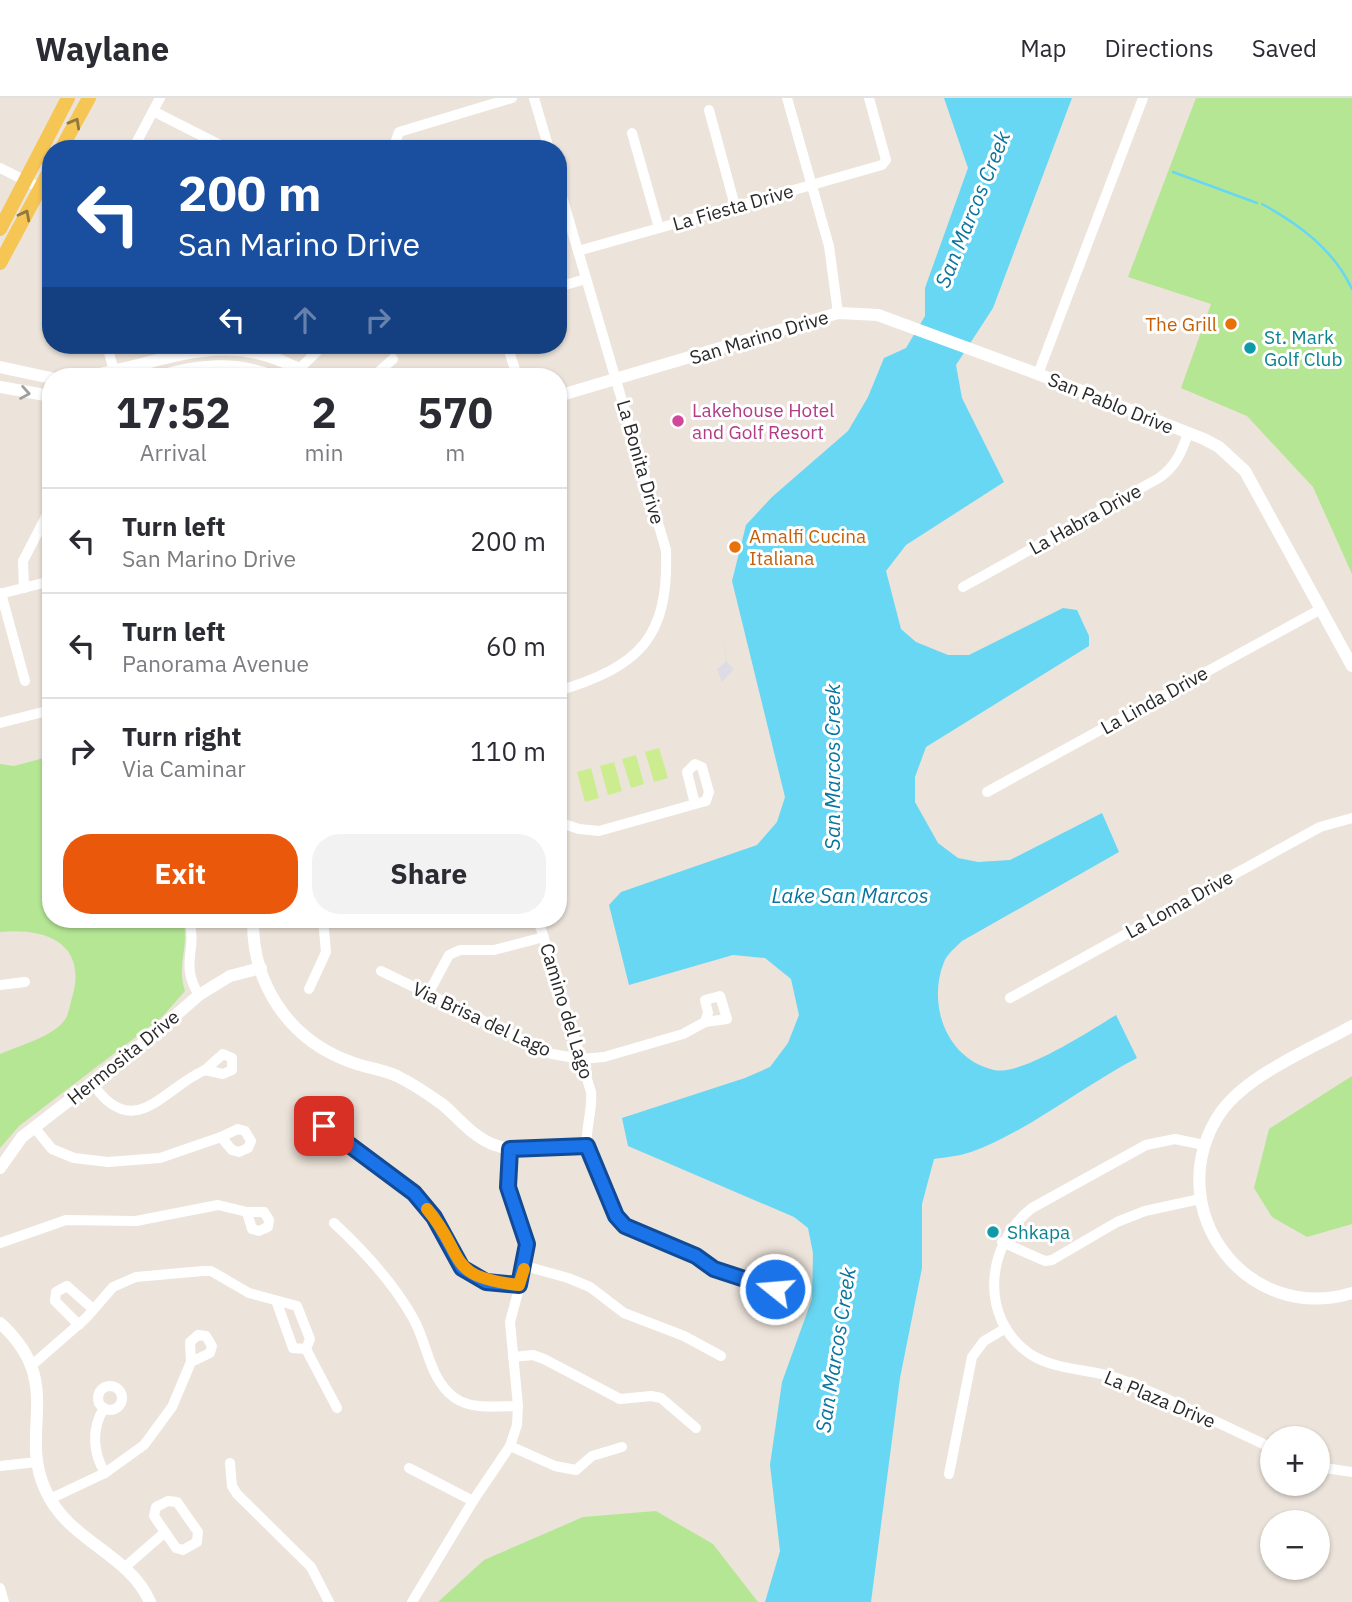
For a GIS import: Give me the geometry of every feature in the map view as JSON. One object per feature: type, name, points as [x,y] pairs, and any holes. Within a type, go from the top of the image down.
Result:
[{"type":"main road","points":[[46,140],[68,98]]},
{"type":"main road","points":[[66,140],[89,98]]},
{"type":"main road","points":[[0,229],[42,148]]},
{"type":"main road","points":[[0,263],[42,184]]},
{"type":"street","points":[[138,140],[160,98]]},
{"type":"street","points":[[396,140],[399,132],[512,98]]},
{"type":"street","points":[[534,98],[546,140]]},
{"type":"street","points":[[787,98],[830,246],[838,313]]},
{"type":"street","name":"La Fiesta Drive","points":[[578,251],[881,165],[886,160],[869,98]]},
{"type":"street","name":"San Pablo Drive","points":[[1143,98],[1038,374],[1220,447],[1245,471],[1352,666]]},
{"type":"street","points":[[709,110],[735,206]]},
{"type":"street","points":[[153,111],[210,140]]},
{"type":"street","points":[[632,132],[659,228]]},
{"type":"street","points":[[0,168],[40,188]]},
{"type":"street","name":"La Bonita Drive","points":[[567,214],[666,550],[667,583],[655,626],[642,648],[620,668],[596,680],[567,688]]},
{"type":"street","points":[[567,284],[586,279]]},
{"type":"street","name":"San Marino Drive","points":[[567,393],[838,313],[878,315],[1038,374]]},
{"type":"street","points":[[133,368],[174,354]]},
{"type":"street","points":[[263,354],[293,368]]},
{"type":"street","points":[[510,354],[514,368]]},
{"type":"street","points":[[383,368],[393,359]]},
{"type":"street","points":[[0,367],[42,376]]},
{"type":"street","points":[[192,368],[249,368]]},
{"type":"street","points":[[0,387],[42,394]]},
{"type":"street","name":"La Habra Drive","points":[[963,587],[1160,478],[1181,455],[1188,434]]},
{"type":"street","points":[[24,588],[23,561],[42,524]]},
{"type":"street","points":[[25,681],[0,594],[42,583]]},
{"type":"street","name":"La Linda Drive","points":[[987,792],[1321,609]]},
{"type":"street","points":[[0,723],[42,712]]},
{"type":"street","points":[[567,825],[599,831],[695,804]]},
{"type":"street","name":"La Loma Drive","points":[[1010,998],[1320,827],[1352,818]]},
{"type":"street","points":[[191,928],[193,940],[188,972],[199,995]]},
{"type":"street","points":[[254,928],[255,949],[280,1013],[312,1043],[351,1062],[397,1076],[443,1105],[477,1137],[510,1149],[587,1146],[616,1216],[625,1226],[696,1256],[714,1269],[775,1289]]},
{"type":"street","points":[[309,989],[326,953],[324,928]]},
{"type":"street","name":"Camino del Lago","points":[[541,928],[582,1059],[593,1105],[587,1146]]},
{"type":"street","points":[[428,994],[449,955],[460,950],[494,950],[544,937]]},
{"type":"street","name":"Hermosita Drive","points":[[0,1168],[9,1152],[34,1127],[93,1083],[199,995],[230,976],[261,968]]},
{"type":"street","name":"Via Brisa del Lago","points":[[381,971],[552,1054],[582,1059],[604,1056],[683,1034],[705,1022]]},
{"type":"street","points":[[0,985],[25,982]]},
{"type":"street","points":[[1352,1026],[1247,1085],[1218,1116],[1204,1145],[1198,1185],[1200,1199],[1215,1241],[1238,1270],[1255,1282],[1276,1292],[1307,1298],[1338,1298],[1352,1293]]},
{"type":"street","points":[[93,1083],[109,1102],[127,1110],[138,1110],[160,1101],[205,1070]]},
{"type":"street","points":[[324,1126],[414,1193],[434,1217],[462,1268],[486,1282],[519,1285]]},
{"type":"street","points":[[34,1127],[52,1149],[74,1158],[108,1163],[160,1158],[221,1137]]},
{"type":"street","name":"La Plaza Drive","points":[[1204,1145],[1175,1139],[1146,1145],[1032,1208],[1021,1217],[1002,1242],[993,1276],[995,1299],[1006,1328],[1021,1346],[1049,1363],[1120,1379],[1260,1443]]},
{"type":"street","points":[[412,1602],[472,1501],[510,1446],[517,1426],[518,1406],[510,1322],[525,1266],[526,1237],[508,1187],[510,1149]]},
{"type":"street","points":[[1002,1242],[1045,1261],[1052,1260],[1117,1222],[1145,1211],[1200,1199]]},
{"type":"street","points":[[0,1244],[66,1220],[136,1221],[218,1205],[247,1212]]},
{"type":"street","points":[[334,1223],[371,1259],[413,1318],[438,1379],[452,1396],[464,1403],[518,1406]]},
{"type":"street","points":[[525,1266],[590,1287],[624,1313],[684,1336],[721,1356]]},
{"type":"street","points":[[31,1366],[79,1325],[113,1287],[126,1280],[211,1271],[249,1293],[277,1303],[294,1304],[299,1309],[310,1339],[306,1349],[337,1408]]},
{"type":"street","points":[[79,1325],[55,1301],[55,1292],[68,1286],[93,1309]]},
{"type":"street","points":[[277,1303],[290,1343],[298,1350],[306,1349]]},
{"type":"street","points":[[0,1323],[18,1343],[31,1366],[39,1403],[37,1462],[50,1499],[72,1529],[138,1581],[150,1602]]},
{"type":"street","points":[[949,1474],[972,1357],[984,1340],[1006,1328]]},
{"type":"street","points":[[513,1357],[533,1355],[544,1359],[620,1399],[661,1398],[696,1428]]},
{"type":"street","points":[[50,1499],[105,1473],[136,1452],[159,1428],[191,1362]]},
{"type":"street","points":[[104,1409],[95,1431],[99,1463],[105,1473]]},
{"type":"street","points":[[510,1446],[555,1466],[576,1471],[592,1456],[622,1447]]},
{"type":"street","points":[[0,1466],[37,1462]]},
{"type":"street","points":[[229,1463],[232,1486],[237,1494],[312,1567],[330,1602]]},
{"type":"street","points":[[409,1468],[472,1501]]},
{"type":"street","points":[[1330,1469],[1352,1472]]},
{"type":"street","points":[[168,1501],[177,1502],[198,1532],[197,1542],[183,1550],[176,1548],[164,1533],[154,1516],[156,1507],[168,1501]]},
{"type":"street","points":[[124,1568],[164,1533]]},
{"type":"street","points":[[0,1588],[4,1602]]},
{"type":"shaded area","points":[[722,636],[727,662],[734,669],[722,682],[717,669],[726,662]]},
{"type":"green space","points":[[1196,98],[1352,98],[1352,574],[1313,487],[1247,416],[1181,388],[1211,304],[1128,277]]},
{"type":"green space","points":[[659,748],[668,778],[654,782],[645,752]]},
{"type":"green space","points":[[636,755],[644,784],[631,788],[622,759]]},
{"type":"green space","points":[[42,758],[42,928],[185,928],[182,972],[185,991],[162,1017],[19,1126],[0,1148],[0,1054],[45,1035],[61,1024],[68,1014],[75,979],[74,964],[69,952],[60,943],[48,936],[33,933],[0,932],[0,764],[14,766]]},
{"type":"green space","points":[[614,762],[622,791],[608,795],[600,766]]},
{"type":"green space","points":[[591,768],[599,798],[585,802],[577,772]]},
{"type":"green space","points":[[1352,1076],[1352,1224],[1307,1237],[1272,1217],[1254,1188],[1269,1129]]},
{"type":"green space","points":[[656,1511],[713,1544],[758,1602],[438,1602],[484,1560],[583,1517]]},
{"type":"water","name":"Lake San Marcos","points":[[944,98],[1072,98],[993,308],[956,365],[962,398],[1004,482],[906,545],[886,571],[901,629],[916,642],[948,655],[969,655],[1063,608],[1077,610],[1089,636],[1089,646],[926,747],[915,777],[915,802],[938,843],[958,858],[978,862],[1010,860],[1102,813],[1119,852],[962,941],[949,953],[939,978],[940,1012],[953,1042],[964,1054],[977,1064],[994,1070],[1006,1070],[1038,1059],[1116,1015],[1137,1058],[1013,1133],[967,1153],[934,1159],[922,1204],[922,1268],[900,1378],[871,1602],[765,1602],[780,1551],[770,1465],[782,1382],[812,1299],[813,1253],[808,1228],[794,1217],[628,1146],[622,1118],[745,1078],[770,1067],[788,1043],[799,1015],[791,979],[765,958],[733,955],[629,985],[609,905],[621,892],[757,845],[777,822],[785,797],[732,581],[746,525],[772,497],[848,431],[868,397],[884,358],[906,348],[925,316],[925,288],[968,168]]},
{"type":"waterway","points":[[1173,172],[1257,203]]},
{"type":"waterway","points":[[1262,204],[1314,239],[1336,262],[1352,289]]},
{"type":"slow traffic","points":[[427,1209],[462,1268],[486,1282],[519,1285],[524,1269]]},
{"type":"place","name":"The Grill","points":[[1231,324]]},
{"type":"place","name":"St. Mark Golf Club","points":[[1250,348]]},
{"type":"place","name":"Lakehouse Hotel and Golf Resort","points":[[678,421]]},
{"type":"place","name":"Amalfi Cucina Italiana","points":[[735,547]]},
{"type":"place","name":"Shkapa","points":[[993,1232]]},
{"type":"route","points":[[324,1126],[395,1176],[414,1193],[434,1217],[462,1268],[486,1282],[519,1285],[525,1266],[527,1244],[524,1230],[508,1187],[510,1149],[587,1146],[616,1216],[625,1226],[696,1256],[714,1269],[775,1289]]},
{"type":"water label","name":"San Marcos Creek","points":[[972,209]]},
{"type":"water label","name":"San Marcos Creek","points":[[832,767]]},
{"type":"water label","name":"San Marcos Creek","points":[[835,1350]]}]
